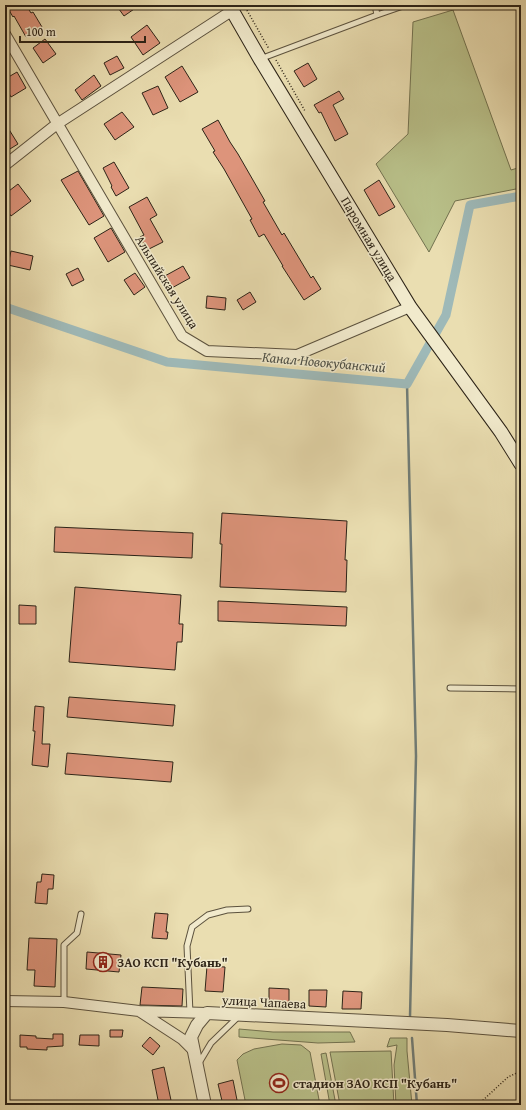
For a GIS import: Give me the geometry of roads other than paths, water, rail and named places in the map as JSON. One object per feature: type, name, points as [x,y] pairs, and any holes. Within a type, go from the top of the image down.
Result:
[{"type":"main road","name":"Паромная улица","points":[[235,7],[260,59],[413,311],[501,432],[521,464]]},
{"type":"street","points":[[5,165],[57,124],[235,7]]},
{"type":"street","name":"Альпийская улица","points":[[5,34],[182,336],[207,351],[297,355],[413,311]]},
{"type":"street","name":"улица Чапаева","points":[[5,1001],[64,1002],[140,1011],[447,1025],[521,1031]]},
{"type":"street","points":[[140,1011],[182,1040],[194,1051]]},
{"type":"street","points":[[205,1105],[191,1036],[197,1025],[207,1013]]},
{"type":"lane","points":[[375,5],[377,15]]},
{"type":"lane","points":[[260,59],[406,5]]},
{"type":"lane","points":[[450,688],[521,689]]},
{"type":"lane","points":[[190,1013],[186,946],[192,927],[208,915],[227,910],[248,909]]},
{"type":"lane","points":[[64,1002],[64,945],[77,933],[81,914]]},
{"type":"lane","points":[[197,1066],[211,1043],[240,1015]]},
{"type":"waterway","name":"Канал Новокубанский","points":[[5,307],[167,362],[407,384],[446,315],[470,205],[521,196]]},
{"type":"waterway","points":[[407,384],[416,756],[410,1017]]},
{"type":"waterway","points":[[412,1038],[417,1105]]},
{"type":"place","name":"ЗАО КСП \"Кубань\"","points":[[103,962]]},
{"type":"place","name":"стадион ЗАО КСП \"Кубань\"","points":[[279,1083]]}]
